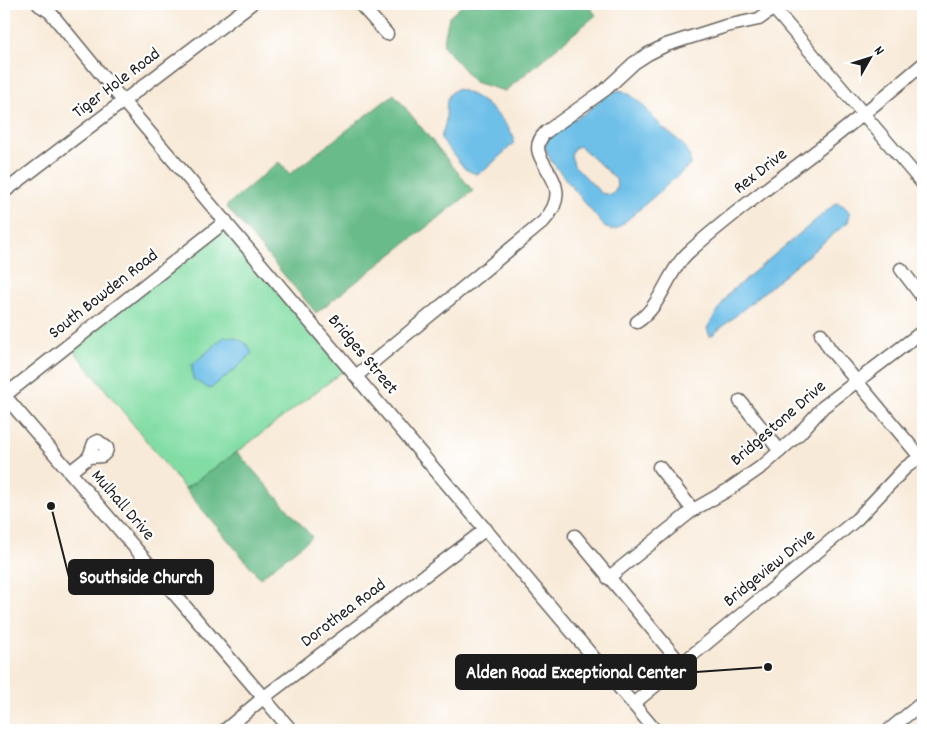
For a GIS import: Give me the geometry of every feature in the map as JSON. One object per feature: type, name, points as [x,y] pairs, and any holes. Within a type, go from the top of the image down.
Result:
[{"type":"street","name":"Tiger Hole Road","points":[[4,192],[251,4]]},
{"type":"street","points":[[360,4],[387,34]]},
{"type":"street","name":"Bridges Street","points":[[39,5],[50,12],[122,101],[226,221],[655,730]]},
{"type":"street","points":[[356,376],[553,212],[558,199],[558,187],[538,151],[541,137],[546,132],[606,89],[634,62],[648,54],[666,45],[726,26],[759,19],[772,6],[923,184]]},
{"type":"street","name":"Rex Drive","points":[[637,322],[651,311],[674,268],[689,250],[771,184],[864,114],[923,64]]},
{"type":"street","name":"South Bowden Road","points":[[4,396],[226,221]]},
{"type":"street","points":[[901,269],[923,298]]},
{"type":"street","name":"Bridgestone Drive","points":[[608,578],[693,510],[728,490],[780,451],[823,407],[923,331]]},
{"type":"street","points":[[821,334],[857,382],[921,456]]},
{"type":"street","name":"Mulhall Drive","points":[[4,396],[291,730]]},
{"type":"street","points":[[740,401],[780,451]]},
{"type":"street","name":"Bridgeview Drive","points":[[633,704],[857,519],[900,473],[921,456]]},
{"type":"street","points":[[70,472],[89,457]]},
{"type":"street","points":[[659,467],[693,510]]},
{"type":"street","name":"Dorothea Road","points":[[224,730],[263,698],[486,529]]},
{"type":"street","points":[[575,536],[681,664]]},
{"type":"street","points":[[889,730],[923,702]]},
{"type":"green space","points":[[464,4],[587,4],[596,15],[505,91],[474,82],[443,45],[449,17]]},
{"type":"green space","points":[[394,94],[473,191],[316,313],[226,206],[279,162],[290,174]]},
{"type":"green space","points":[[224,229],[346,369],[185,489],[72,348]]},
{"type":"green space","points":[[237,452],[312,537],[260,578],[185,489]]},
{"type":"water","points":[[457,89],[474,96],[490,107],[504,122],[514,138],[513,144],[485,170],[476,174],[465,169],[441,139],[446,121],[448,98]]},
{"type":"water","points":[[620,90],[637,100],[661,126],[685,147],[690,158],[690,165],[618,228],[611,230],[603,225],[551,161],[544,145],[554,131],[585,113],[611,92]],"holes":[[[580,146],[616,179],[617,188],[612,195],[601,193],[574,165],[571,155],[574,148]]]},
{"type":"water","points":[[836,203],[843,205],[849,212],[848,222],[710,337],[707,328],[729,293]]},
{"type":"water","points":[[224,337],[233,337],[241,340],[252,353],[210,389],[193,379],[192,365]]},
{"type":"place","name":"Southside Church","points":[[51,506]]},
{"type":"place","name":"Alden Road Exceptional Center","points":[[768,667]]}]
